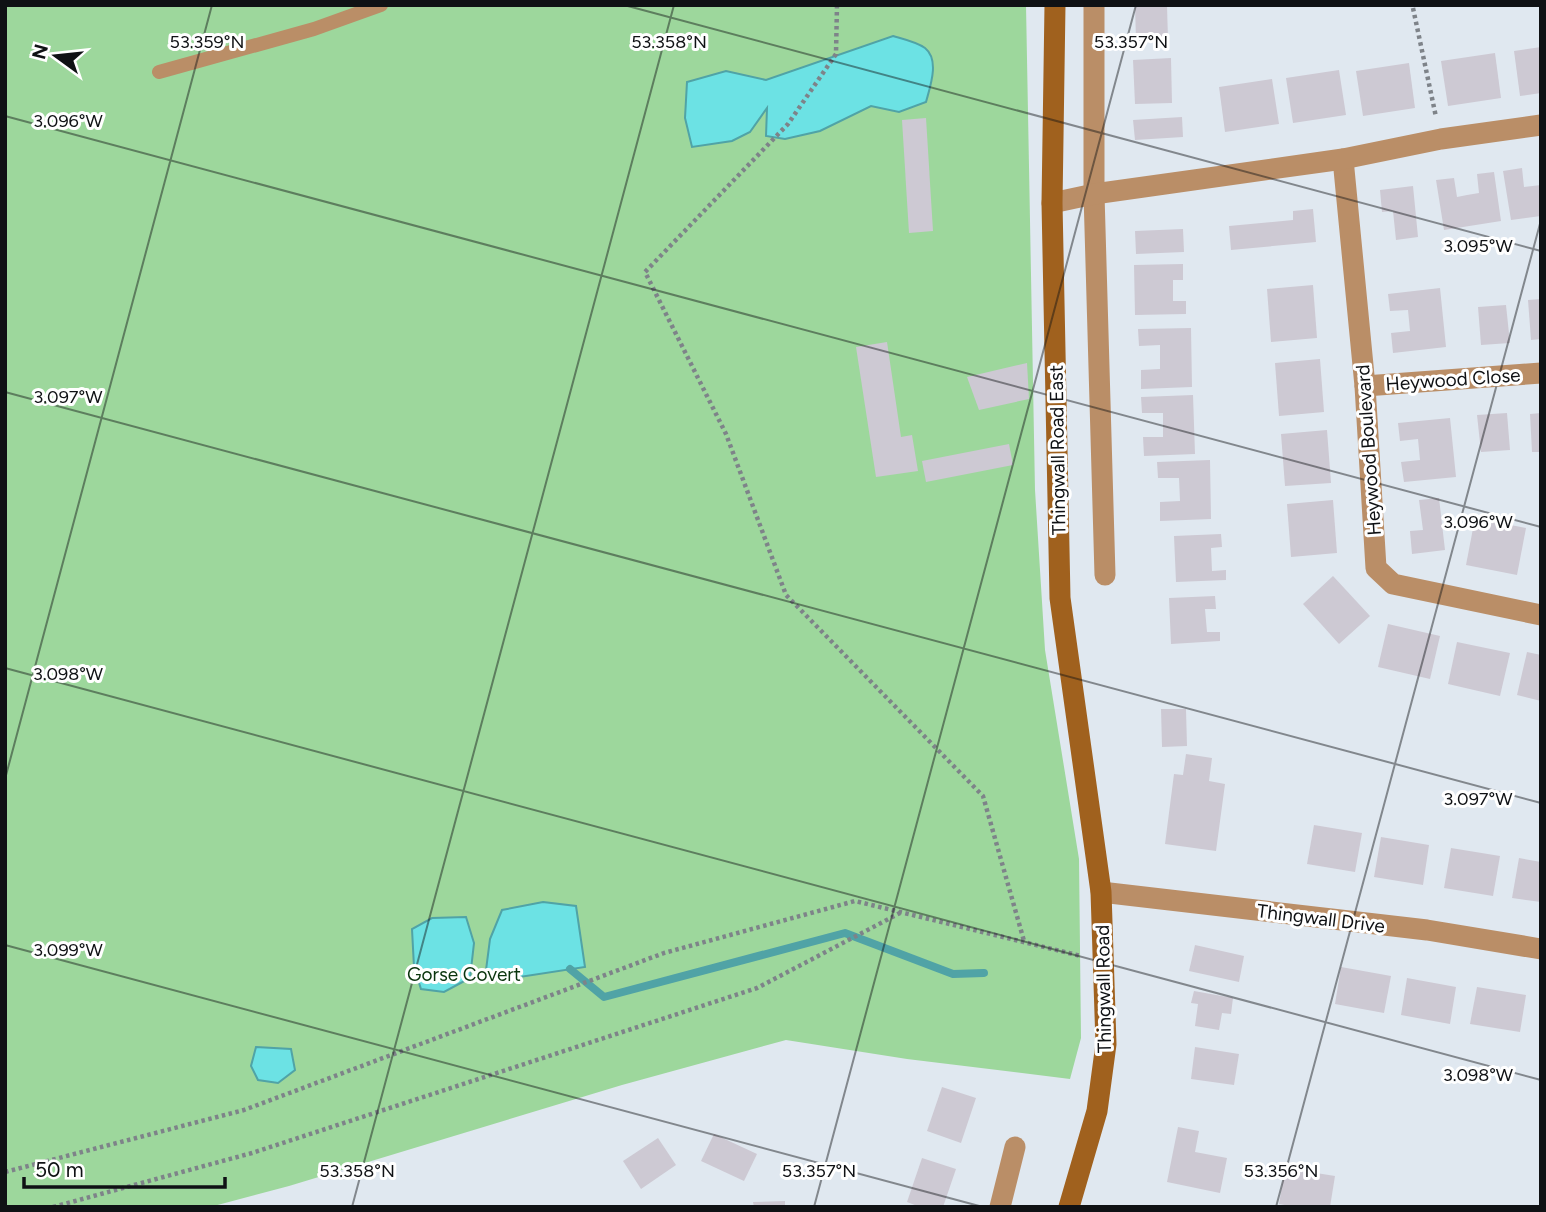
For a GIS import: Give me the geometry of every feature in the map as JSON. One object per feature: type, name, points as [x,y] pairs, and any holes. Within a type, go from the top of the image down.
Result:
[{"type":"street","name":"Thingwall Road East","points":[[1055,5],[1052,203],[1060,598],[1101,892]]},
{"type":"street","points":[[1094,5],[1094,194],[1105,575]]},
{"type":"street","points":[[1052,203],[1094,194],[1343,159],[1441,139],[1541,125]]},
{"type":"street","name":"Heywood Boulevard","points":[[1343,159],[1365,386],[1376,568],[1393,584],[1541,615]]},
{"type":"street","name":"Heywood Close","points":[[1365,386],[1541,373]]},
{"type":"street","name":"Thingwall Drive","points":[[1101,892],[1427,930],[1541,949]]},
{"type":"street","name":"Thingwall Road","points":[[1069,1207],[1097,1111],[1105,1044],[1101,892]]},
{"type":"street","points":[[1000,1207],[1015,1147]]},
{"type":"lane","points":[[159,72],[314,29],[381,5]]},
{"type":"path","points":[[837,5],[836,54],[788,124],[645,272],[726,434],[786,595],[984,796],[1024,942]]},
{"type":"path","points":[[1413,8],[1441,139]]},
{"type":"path","points":[[5,1172],[244,1110],[664,953],[855,901],[1103,961]]},
{"type":"path","points":[[53,1207],[252,1153],[757,988],[901,912]]},
{"type":"green space","name":"Gorse Covert","points":[[5,5],[1026,5],[1035,490],[1045,650],[1079,859],[1081,1038],[1070,1079],[907,1059],[786,1040],[622,1085],[289,1186],[210,1207],[5,1207]]},
{"type":"water","points":[[893,36],[918,44],[930,53],[933,74],[926,102],[899,112],[871,106],[820,131],[785,139],[766,136],[767,108],[750,132],[732,141],[692,147],[685,118],[687,82],[726,71],[766,80]]},
{"type":"water","points":[[543,902],[576,906],[585,967],[493,981],[486,970],[490,939],[502,910]]},
{"type":"water","points":[[466,917],[474,943],[470,978],[444,992],[421,989],[414,967],[412,929],[432,918]]},
{"type":"water","points":[[256,1047],[291,1049],[295,1070],[278,1083],[258,1080],[251,1066]]},
{"type":"building","points":[[1135,5],[1167,5],[1168,40],[1136,41]]},
{"type":"building","points":[[1541,47],[1541,93],[1520,96],[1514,51]]},
{"type":"building","points":[[1495,53],[1501,98],[1448,106],[1441,61]]},
{"type":"building","points":[[1171,58],[1172,103],[1135,104],[1133,60]]},
{"type":"building","points":[[1409,63],[1415,108],[1363,116],[1356,71]]},
{"type":"building","points":[[1339,70],[1346,115],[1293,123],[1286,78]]},
{"type":"building","points":[[1272,79],[1279,124],[1225,132],[1219,87]]},
{"type":"building","points":[[1182,117],[1183,137],[1135,140],[1133,120]]},
{"type":"building","points":[[926,118],[933,231],[909,233],[902,120]]},
{"type":"building","points":[[1522,168],[1524,187],[1541,185],[1541,216],[1511,220],[1503,171]]},
{"type":"building","points":[[1494,172],[1501,221],[1444,230],[1436,180],[1454,178],[1457,197],[1479,193],[1477,174]]},
{"type":"building","points":[[1413,186],[1418,237],[1396,240],[1393,211],[1382,212],[1380,190]]},
{"type":"building","points":[[1313,209],[1316,242],[1231,250],[1229,226],[1293,220],[1293,211]]},
{"type":"building","points":[[1183,229],[1184,252],[1136,254],[1135,231]]},
{"type":"building","points":[[1183,264],[1183,280],[1173,280],[1173,301],[1186,301],[1186,314],[1135,315],[1134,265]]},
{"type":"building","points":[[1313,285],[1317,338],[1271,342],[1267,289]]},
{"type":"building","points":[[1440,288],[1446,347],[1393,353],[1391,333],[1410,331],[1408,310],[1390,311],[1388,294]]},
{"type":"building","points":[[1541,299],[1541,339],[1531,340],[1528,300]]},
{"type":"building","points":[[1506,305],[1510,343],[1481,345],[1478,307]]},
{"type":"building","points":[[1191,328],[1192,387],[1141,389],[1141,370],[1160,369],[1160,345],[1139,346],[1138,329]]},
{"type":"building","points":[[887,342],[901,437],[912,435],[918,471],[876,477],[856,347]]},
{"type":"building","points":[[1320,359],[1324,412],[1279,416],[1275,363]]},
{"type":"building","points":[[1027,363],[1029,399],[979,410],[967,377]]},
{"type":"building","points":[[1193,395],[1195,454],[1144,456],[1143,437],[1163,437],[1163,413],[1142,413],[1141,397]]},
{"type":"building","points":[[1507,413],[1510,450],[1481,452],[1477,415]]},
{"type":"building","points":[[1541,413],[1541,452],[1532,452],[1530,414]]},
{"type":"building","points":[[1450,418],[1456,477],[1404,482],[1401,462],[1420,460],[1418,439],[1400,441],[1398,423]]},
{"type":"building","points":[[1327,430],[1331,483],[1285,486],[1281,434]]},
{"type":"building","points":[[1009,444],[1013,465],[926,482],[922,461]]},
{"type":"building","points":[[1210,460],[1211,519],[1160,521],[1160,502],[1180,501],[1179,478],[1158,478],[1157,462]]},
{"type":"building","points":[[1439,498],[1445,550],[1412,554],[1410,531],[1423,530],[1419,500]]},
{"type":"building","points":[[1333,500],[1337,553],[1291,557],[1287,504]]},
{"type":"building","points":[[1475,518],[1526,528],[1517,575],[1466,565]]},
{"type":"building","points":[[1221,534],[1222,547],[1211,548],[1212,571],[1226,570],[1226,580],[1176,582],[1174,536]]},
{"type":"building","points":[[1333,576],[1370,616],[1339,644],[1303,604]]},
{"type":"building","points":[[1215,596],[1216,609],[1205,609],[1207,632],[1220,632],[1220,641],[1171,644],[1169,598]]},
{"type":"building","points":[[1388,624],[1440,636],[1430,679],[1378,667]]},
{"type":"building","points":[[1457,642],[1510,653],[1500,696],[1448,684]]},
{"type":"building","points":[[1527,652],[1541,655],[1541,701],[1517,695]]},
{"type":"building","points":[[1161,709],[1186,709],[1187,746],[1162,747]]},
{"type":"building","points":[[1186,754],[1212,758],[1209,781],[1225,784],[1216,851],[1165,844],[1174,774],[1183,775]]},
{"type":"building","points":[[1314,825],[1362,833],[1355,872],[1307,864]]},
{"type":"building","points":[[1381,837],[1429,845],[1423,885],[1374,877]]},
{"type":"building","points":[[1451,848],[1500,856],[1493,896],[1444,888]]},
{"type":"building","points":[[1519,858],[1541,862],[1541,902],[1512,898]]},
{"type":"building","points":[[1195,945],[1244,956],[1239,982],[1189,971]]},
{"type":"building","points":[[1341,967],[1391,976],[1384,1013],[1335,1004]]},
{"type":"building","points":[[1407,978],[1456,987],[1450,1024],[1401,1015]]},
{"type":"building","points":[[1477,987],[1526,995],[1520,1032],[1470,1024]]},
{"type":"building","points":[[1194,991],[1233,998],[1231,1014],[1222,1013],[1219,1030],[1195,1026],[1198,1004],[1191,1003]]},
{"type":"building","points":[[1195,1047],[1239,1054],[1234,1085],[1191,1079]]},
{"type":"building","points":[[942,1087],[976,1098],[961,1143],[927,1131]]},
{"type":"building","points":[[1178,1127],[1199,1131],[1195,1152],[1227,1158],[1220,1193],[1167,1182]]},
{"type":"building","points":[[714,1134],[757,1154],[744,1181],[701,1161]]},
{"type":"building","points":[[658,1138],[676,1165],[641,1189],[623,1161]]},
{"type":"building","points":[[922,1158],[956,1169],[943,1207],[920,1207],[907,1202]]},
{"type":"building","points":[[1285,1168],[1335,1176],[1330,1207],[1279,1204]]},
{"type":"building","points":[[785,1201],[785,1207],[754,1207],[753,1202]]},
{"type":"waterway","points":[[570,969],[604,997],[845,933],[953,974],[984,973]]}]
